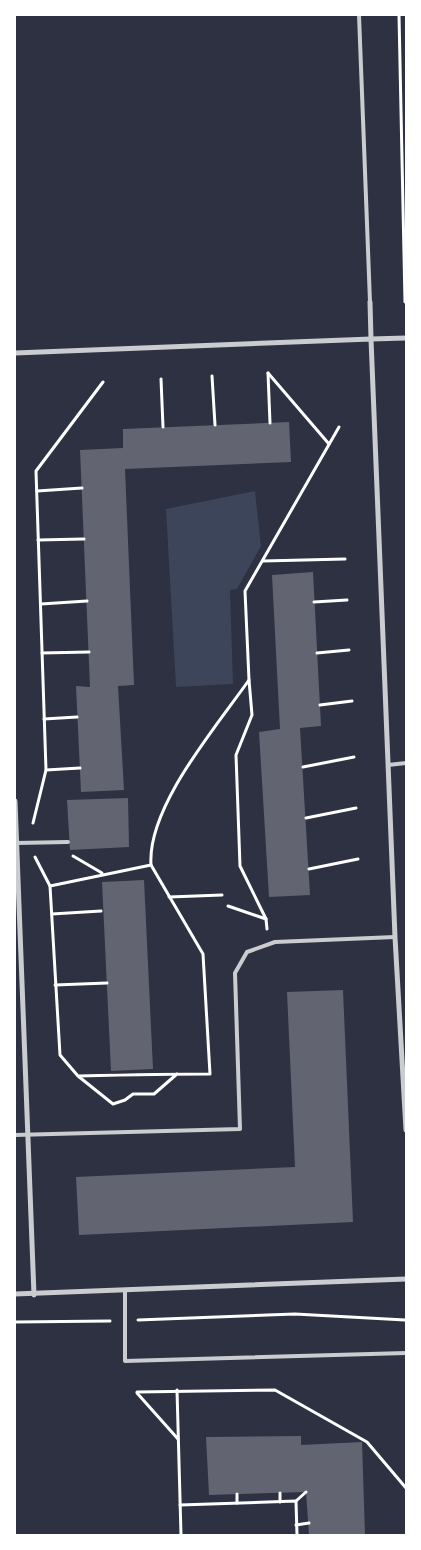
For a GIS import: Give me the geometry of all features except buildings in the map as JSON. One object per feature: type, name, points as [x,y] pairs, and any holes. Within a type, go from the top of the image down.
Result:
[{"type":"street","points":[[370,302],[395,937],[406,1130]]},
{"type":"street","points":[[15,353],[406,338]]},
{"type":"street","points":[[15,801],[34,1295]]},
{"type":"street","points":[[15,1294],[34,1295],[406,1280]]},
{"type":"lane","points":[[359,15],[370,302]]},
{"type":"lane","points":[[388,765],[406,763]]},
{"type":"lane","points":[[16,843],[68,842]]},
{"type":"lane","points":[[15,1134],[240,1129],[235,973],[246,952],[275,942],[395,937]]},
{"type":"lane","points":[[124,1291],[125,1361],[406,1353]]},
{"type":"path","points":[[398,15],[405,302]]},
{"type":"path","points":[[270,422],[268,373],[329,444]]},
{"type":"path","points":[[212,376],[215,425]]},
{"type":"path","points":[[161,379],[163,427]]},
{"type":"path","points":[[103,382],[36,471],[46,770],[28,843],[50,886],[60,1055],[78,1076],[113,1104],[126,1100],[133,1094],[154,1094],[177,1074]]},
{"type":"path","points":[[268,944],[266,919],[240,866],[236,755],[252,715],[245,592],[339,427]]},
{"type":"path","points":[[37,491],[82,488]]},
{"type":"path","points":[[38,540],[84,539]]},
{"type":"path","points":[[262,561],[345,559]]},
{"type":"path","points":[[314,602],[347,600]]},
{"type":"path","points":[[41,604],[87,601]]},
{"type":"path","points":[[317,653],[349,650]]},
{"type":"path","points":[[42,653],[89,652]]},
{"type":"path","points":[[78,1076],[210,1074],[203,954],[151,865],[150,849],[172,791],[249,680]]},
{"type":"path","points":[[320,706],[352,701]]},
{"type":"path","points":[[44,719],[77,717]]},
{"type":"path","points":[[302,767],[354,757]]},
{"type":"path","points":[[46,770],[80,768]]},
{"type":"path","points":[[306,818],[356,808]]},
{"type":"path","points":[[50,842],[102,874]]},
{"type":"path","points":[[309,869],[358,859]]},
{"type":"path","points":[[50,886],[151,865]]},
{"type":"path","points":[[169,897],[222,895]]},
{"type":"path","points":[[228,906],[266,919]]},
{"type":"path","points":[[52,914],[101,911]]},
{"type":"path","points":[[55,985],[107,983]]},
{"type":"path","points":[[136,1320],[295,1314],[405,1320]]},
{"type":"path","points":[[15,1322],[111,1321]]},
{"type":"path","points":[[176,1390],[181,1535]]},
{"type":"path","points":[[178,1439],[137,1392],[275,1390],[367,1442],[406,1488]]},
{"type":"path","points":[[180,1505],[296,1501],[306,1492]]},
{"type":"path","points":[[280,1493],[280,1502]]},
{"type":"path","points":[[237,1494],[237,1503]]},
{"type":"path","points":[[296,1501],[297,1535]]},
{"type":"path","points":[[296,1525],[309,1523]]},
{"type":"shaded area","points":[[255,491],[261,546],[237,589],[230,590],[233,684],[176,687],[166,509]]}]
